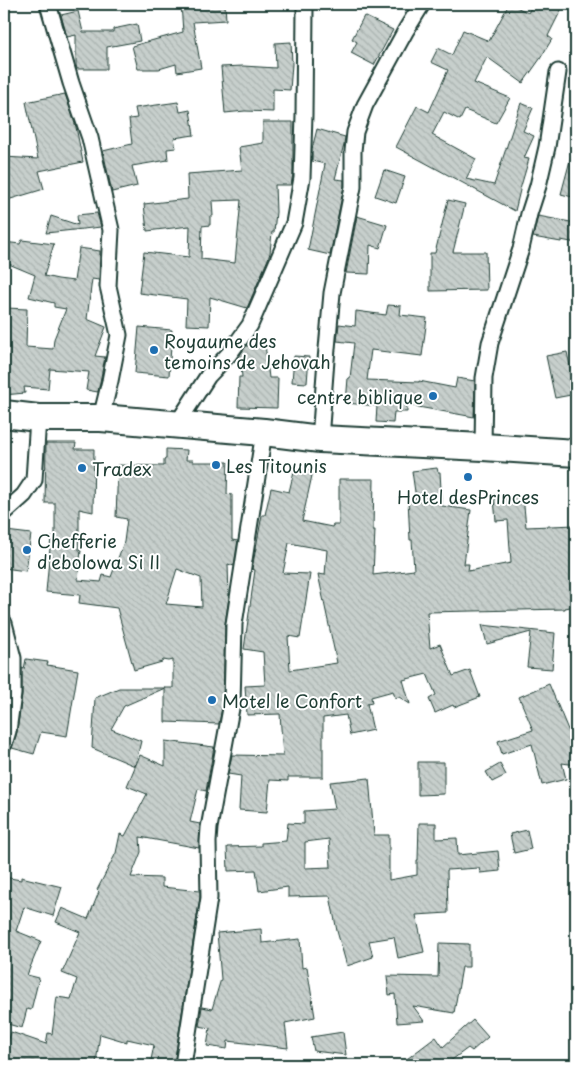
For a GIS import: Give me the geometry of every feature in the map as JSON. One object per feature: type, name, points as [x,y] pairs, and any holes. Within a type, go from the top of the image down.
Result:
[{"type":"highway","points":[[4,414],[38,418],[101,418],[177,424],[320,439],[576,453]]},
{"type":"street","points":[[48,4],[71,83],[90,138],[111,230],[108,286],[119,335],[101,418]]},
{"type":"street","points":[[320,439],[332,293],[353,187],[355,132],[365,105],[422,4]]},
{"type":"street","points":[[177,424],[208,376],[229,354],[250,325],[294,223],[302,178],[306,9]]},
{"type":"street","points":[[483,447],[484,378],[490,343],[521,250],[529,214],[538,186],[547,147],[558,72]]},
{"type":"street","points":[[4,513],[24,496],[34,480],[38,418]]},
{"type":"street","points":[[183,1065],[209,898],[209,828],[232,703],[234,624],[264,432]]},
{"type":"street","points":[[4,623],[13,658],[13,694],[8,731],[4,744]]},
{"type":"building","points":[[181,4],[225,4],[226,20],[193,22],[201,68],[177,72],[176,64],[159,69],[138,69],[132,46],[183,32]]},
{"type":"building","points":[[509,4],[528,13],[533,4],[564,4],[548,36],[552,39],[523,83],[487,57],[474,83],[510,98],[496,123],[465,110],[460,120],[444,112],[432,135],[476,159],[466,179],[494,185],[521,103],[533,108],[523,131],[534,136],[524,158],[529,159],[515,211],[396,147],[417,106],[429,112],[448,70],[431,62],[438,48],[452,55],[463,30],[489,41]]},
{"type":"building","points":[[78,11],[83,32],[113,32],[113,29],[137,24],[140,41],[107,47],[107,69],[77,69],[76,35],[67,37],[61,15]]},
{"type":"building","points":[[364,16],[393,30],[374,65],[351,53],[357,42],[352,39]]},
{"type":"building","points":[[291,42],[290,90],[273,89],[273,112],[245,111],[225,113],[221,67],[276,68],[275,43]]},
{"type":"building","points":[[65,94],[76,127],[83,162],[39,171],[44,189],[4,201],[4,157],[38,159],[26,102]]},
{"type":"building","points":[[178,102],[180,112],[190,110],[194,135],[174,138],[176,148],[167,149],[168,160],[132,166],[137,186],[112,192],[103,151],[132,144],[129,119],[137,118],[135,108]]},
{"type":"building","points":[[263,122],[293,122],[293,174],[291,185],[275,185],[276,212],[268,259],[247,308],[210,297],[209,326],[186,325],[187,299],[139,293],[144,252],[189,257],[190,226],[147,231],[144,204],[188,199],[187,174],[242,170],[239,147],[263,143]],"holes":[[[241,200],[235,263],[201,259],[202,226],[210,225],[210,216],[213,216],[212,201]]]},
{"type":"building","points":[[317,129],[345,137],[335,179],[344,180],[344,186],[330,255],[308,250],[325,164],[312,161],[312,149]]},
{"type":"building","points":[[572,153],[576,154],[576,198],[561,194]]},
{"type":"building","points":[[384,170],[405,177],[396,203],[375,196]]},
{"type":"building","points":[[448,200],[465,204],[453,252],[486,252],[487,290],[430,291],[430,253],[435,253]]},
{"type":"building","points":[[97,213],[101,227],[46,233],[51,216],[78,225],[77,215]]},
{"type":"building","points":[[357,216],[387,225],[380,248],[370,245],[369,274],[346,273]]},
{"type":"building","points":[[538,216],[576,223],[576,243],[533,237]]},
{"type":"building","points":[[22,240],[54,244],[44,276],[58,279],[74,281],[79,248],[100,251],[99,280],[92,279],[87,319],[106,327],[95,356],[105,357],[98,392],[86,390],[89,372],[50,369],[48,389],[24,387],[25,393],[4,395],[6,308],[27,309],[26,347],[53,349],[54,339],[66,309],[54,307],[54,303],[29,297],[35,275],[4,262],[4,242],[20,244]]},
{"type":"building","points":[[388,305],[401,306],[400,315],[427,318],[422,356],[371,350],[367,380],[419,381],[455,388],[457,378],[475,381],[474,417],[407,405],[407,412],[394,412],[393,423],[376,422],[377,406],[346,403],[354,343],[337,341],[339,324],[355,326],[356,311],[386,315]]},
{"type":"building","points":[[139,327],[172,330],[169,376],[135,373]]},
{"type":"building","points":[[265,344],[269,378],[278,378],[277,408],[238,407],[239,377],[242,377],[240,355],[246,346]]},
{"type":"building","points":[[567,352],[576,394],[555,398],[546,356]]},
{"type":"building","points":[[294,356],[309,357],[307,383],[292,382]]},
{"type":"building","points":[[46,443],[76,443],[75,449],[94,449],[93,512],[79,509],[79,550],[81,550],[78,580],[101,582],[103,575],[111,577],[124,542],[127,519],[116,517],[118,465],[164,466],[166,449],[187,450],[186,460],[193,460],[193,462],[228,462],[227,494],[232,495],[232,540],[238,541],[234,566],[228,564],[229,598],[225,624],[223,702],[219,724],[165,722],[165,688],[173,688],[173,660],[163,660],[162,662],[134,670],[117,608],[79,603],[80,595],[46,592],[51,537],[55,538],[55,503],[45,503]],"holes":[[[177,569],[201,578],[202,607],[166,604]]]},
{"type":"building","points":[[295,467],[313,471],[302,521],[332,527],[333,525],[339,525],[339,479],[374,479],[373,530],[375,530],[373,575],[414,570],[408,499],[416,499],[412,471],[437,468],[438,472],[440,472],[442,506],[471,510],[464,564],[469,564],[468,571],[511,563],[508,520],[496,521],[494,499],[523,496],[526,527],[576,525],[576,606],[565,609],[427,612],[430,648],[440,644],[453,676],[470,670],[480,697],[454,707],[453,705],[435,713],[429,699],[436,695],[427,674],[403,680],[410,704],[399,697],[395,698],[393,691],[371,697],[372,703],[367,704],[373,730],[350,735],[346,715],[323,718],[323,777],[288,777],[288,781],[270,780],[267,812],[239,810],[241,776],[228,774],[232,755],[283,756],[280,714],[247,715],[245,686],[265,685],[263,652],[244,649],[255,570],[252,569],[262,515],[265,515],[271,488],[289,492]],"holes":[[[289,543],[327,550],[325,575],[318,574],[337,663],[290,670],[288,636],[300,638],[310,574],[283,573]]]},
{"type":"building","points":[[6,531],[31,534],[26,571],[4,568]]},
{"type":"building","points":[[482,625],[555,633],[552,669],[527,667],[531,632],[487,644]]},
{"type":"building","points":[[26,659],[48,662],[47,665],[78,670],[67,736],[41,732],[34,754],[12,748],[17,732],[22,695],[22,668],[24,669]]},
{"type":"building","points":[[549,684],[576,749],[576,765],[562,763],[566,779],[542,785],[532,744],[502,754],[498,741],[533,730],[519,697]]},
{"type":"building","points":[[119,688],[165,688],[124,706],[111,729],[141,741],[135,766],[92,748],[95,698]]},
{"type":"building","points":[[165,741],[214,747],[206,791],[198,789],[190,822],[200,824],[199,848],[140,837],[141,852],[131,877],[162,878],[162,887],[200,891],[174,1065],[150,1065],[154,1045],[127,1039],[127,1042],[100,1034],[96,1063],[92,1065],[12,1065],[4,1062],[4,1055],[11,1032],[46,1044],[48,1033],[52,1034],[57,997],[71,999],[77,979],[62,973],[80,932],[56,922],[62,908],[88,919],[99,892],[97,890],[116,853],[120,834],[125,836],[147,794],[127,786],[140,755],[165,766]]},
{"type":"building","points":[[418,762],[444,762],[444,794],[418,795]]},
{"type":"building","points":[[500,764],[506,775],[492,782],[486,772]]},
{"type":"building","points":[[369,778],[374,835],[389,835],[389,880],[417,875],[419,823],[436,823],[436,839],[457,838],[458,855],[498,851],[500,871],[480,873],[479,868],[447,870],[448,913],[416,915],[424,952],[398,958],[394,937],[369,941],[373,957],[347,966],[330,896],[288,897],[288,887],[259,891],[256,870],[228,871],[227,847],[261,846],[261,843],[286,841],[288,823],[304,824],[304,811],[335,809],[330,782]],"holes":[[[329,839],[331,867],[305,868],[305,842]]]},
{"type":"building","points":[[527,830],[531,849],[514,853],[510,834]]},
{"type":"building","points":[[4,877],[21,880],[21,877],[62,887],[53,916],[24,907],[16,931],[41,941],[27,975],[39,978],[31,1010],[27,1009],[22,1028],[4,1023]]},
{"type":"building","points":[[261,929],[262,943],[300,939],[302,968],[307,967],[315,1017],[285,1023],[288,1048],[228,1041],[227,1049],[207,1046],[210,1028],[199,1026],[202,1007],[212,1009],[221,979],[217,933]]},
{"type":"building","points":[[439,943],[469,944],[469,967],[462,967],[454,1013],[413,1006],[424,1021],[397,1023],[395,994],[389,995],[387,976],[438,977]]},
{"type":"building","points":[[473,1020],[488,1037],[472,1051],[468,1048],[445,1065],[399,1065],[436,1037],[443,1047]]},
{"type":"building","points":[[343,1032],[346,1055],[314,1051],[311,1037]]},
{"type":"place","name":"Royaume des temoins de Jehovah","points":[[154,350]]},
{"type":"place","name":"centre biblique","points":[[433,396]]},
{"type":"place","name":"Les Titounis","points":[[216,465]]},
{"type":"place","name":"Tradex","points":[[82,468]]},
{"type":"place","name":"Hotel desPrinces","points":[[468,477]]},
{"type":"place","name":"Chefferie d'ebolowa Si II","points":[[27,550]]},
{"type":"place","name":"Motel le Confort","points":[[212,700]]}]
